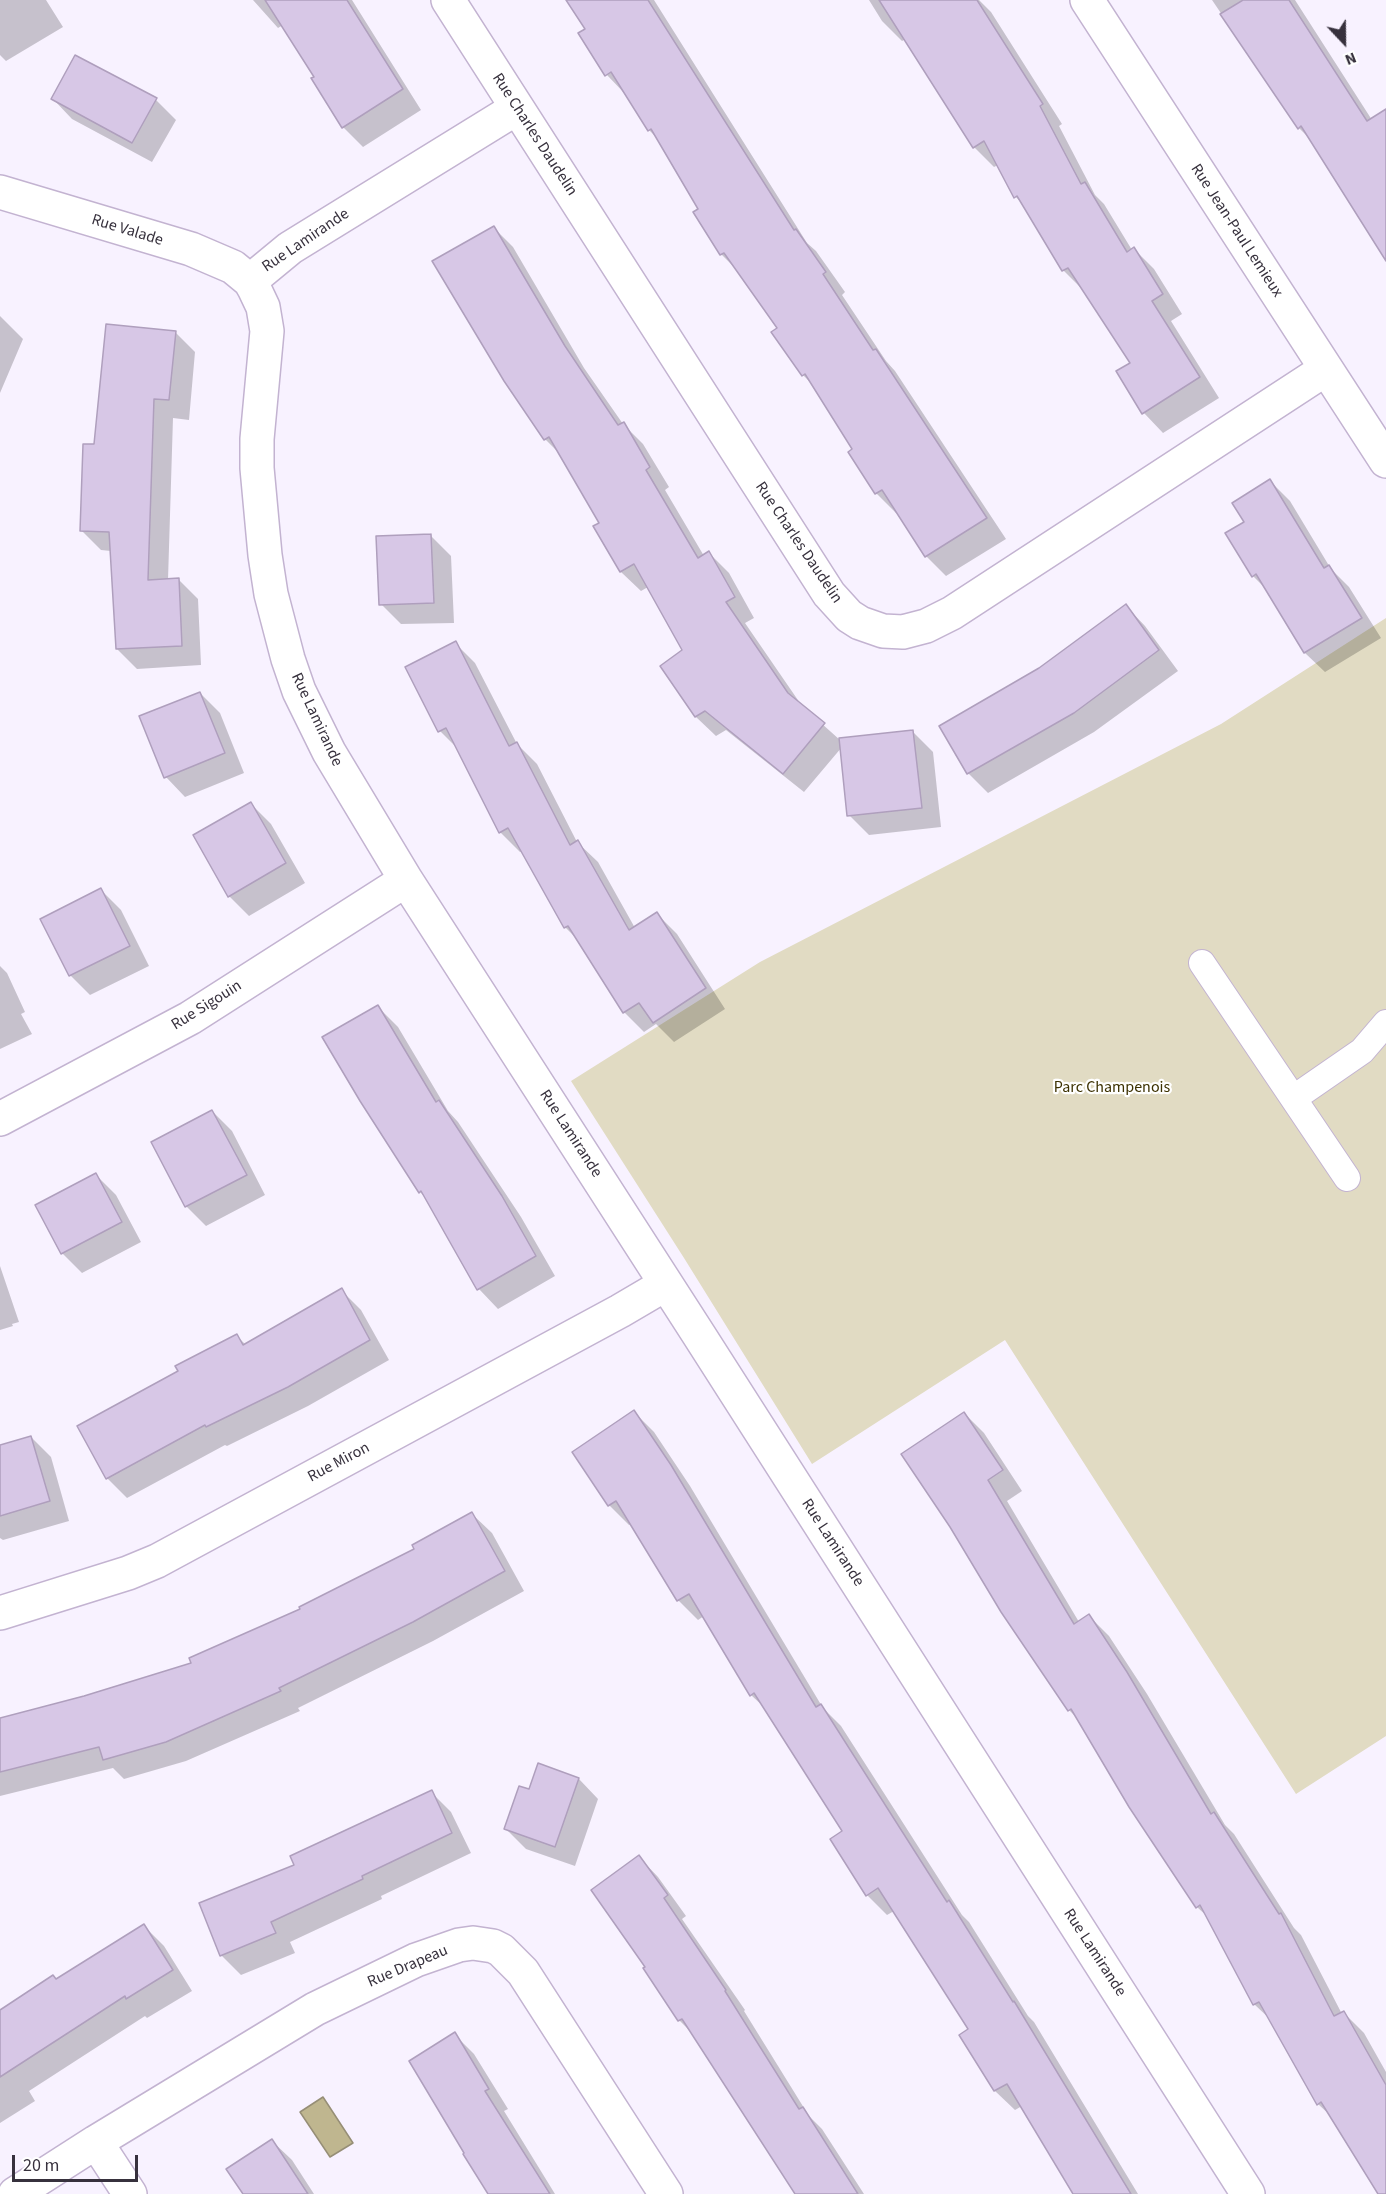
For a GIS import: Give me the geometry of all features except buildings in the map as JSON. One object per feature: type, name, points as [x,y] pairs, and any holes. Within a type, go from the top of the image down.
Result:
[{"type":"street","name":"Rue Charles Daudelin","points":[[448,0],[830,594],[849,615],[872,628],[903,632],[926,626],[952,613],[1326,369]]},
{"type":"street","name":"Rue Jean-Paul Lemieux","points":[[1087,0],[1386,461]]},
{"type":"street","name":"Rue Lamirande","points":[[517,108],[290,248],[250,280],[261,301],[266,320],[266,349],[258,420],[257,468],[264,555],[279,628],[299,691],[350,790],[406,880],[1248,2194]]},
{"type":"street","name":"Rue Valade","points":[[0,192],[191,249],[233,267],[250,280]]},
{"type":"street","name":"Rue Sigouin","points":[[0,1119],[183,1022],[406,880]]},
{"type":"street","name":"Rue Miron","points":[[0,1613],[128,1573],[157,1561],[666,1284]]},
{"type":"street","name":"Rue Drapeau","points":[[15,2194],[315,2009],[416,1960],[459,1945],[472,1943],[493,1946],[501,1950],[523,1972],[666,2194]]},
{"type":"street","points":[[96,2142],[130,2194]]},
{"type":"lane","points":[[1202,963],[1347,1178]]},
{"type":"lane","points":[[1294,1098],[1362,1051],[1386,1023]]},
{"type":"green space","name":"Parc Champenois","points":[[1386,618],[1386,1736],[1296,1794],[1005,1340],[812,1464],[571,1081],[760,962],[1221,724]]},
{"type":"shaded area","points":[[323,2097],[353,2143],[330,2157],[300,2112]]}]
